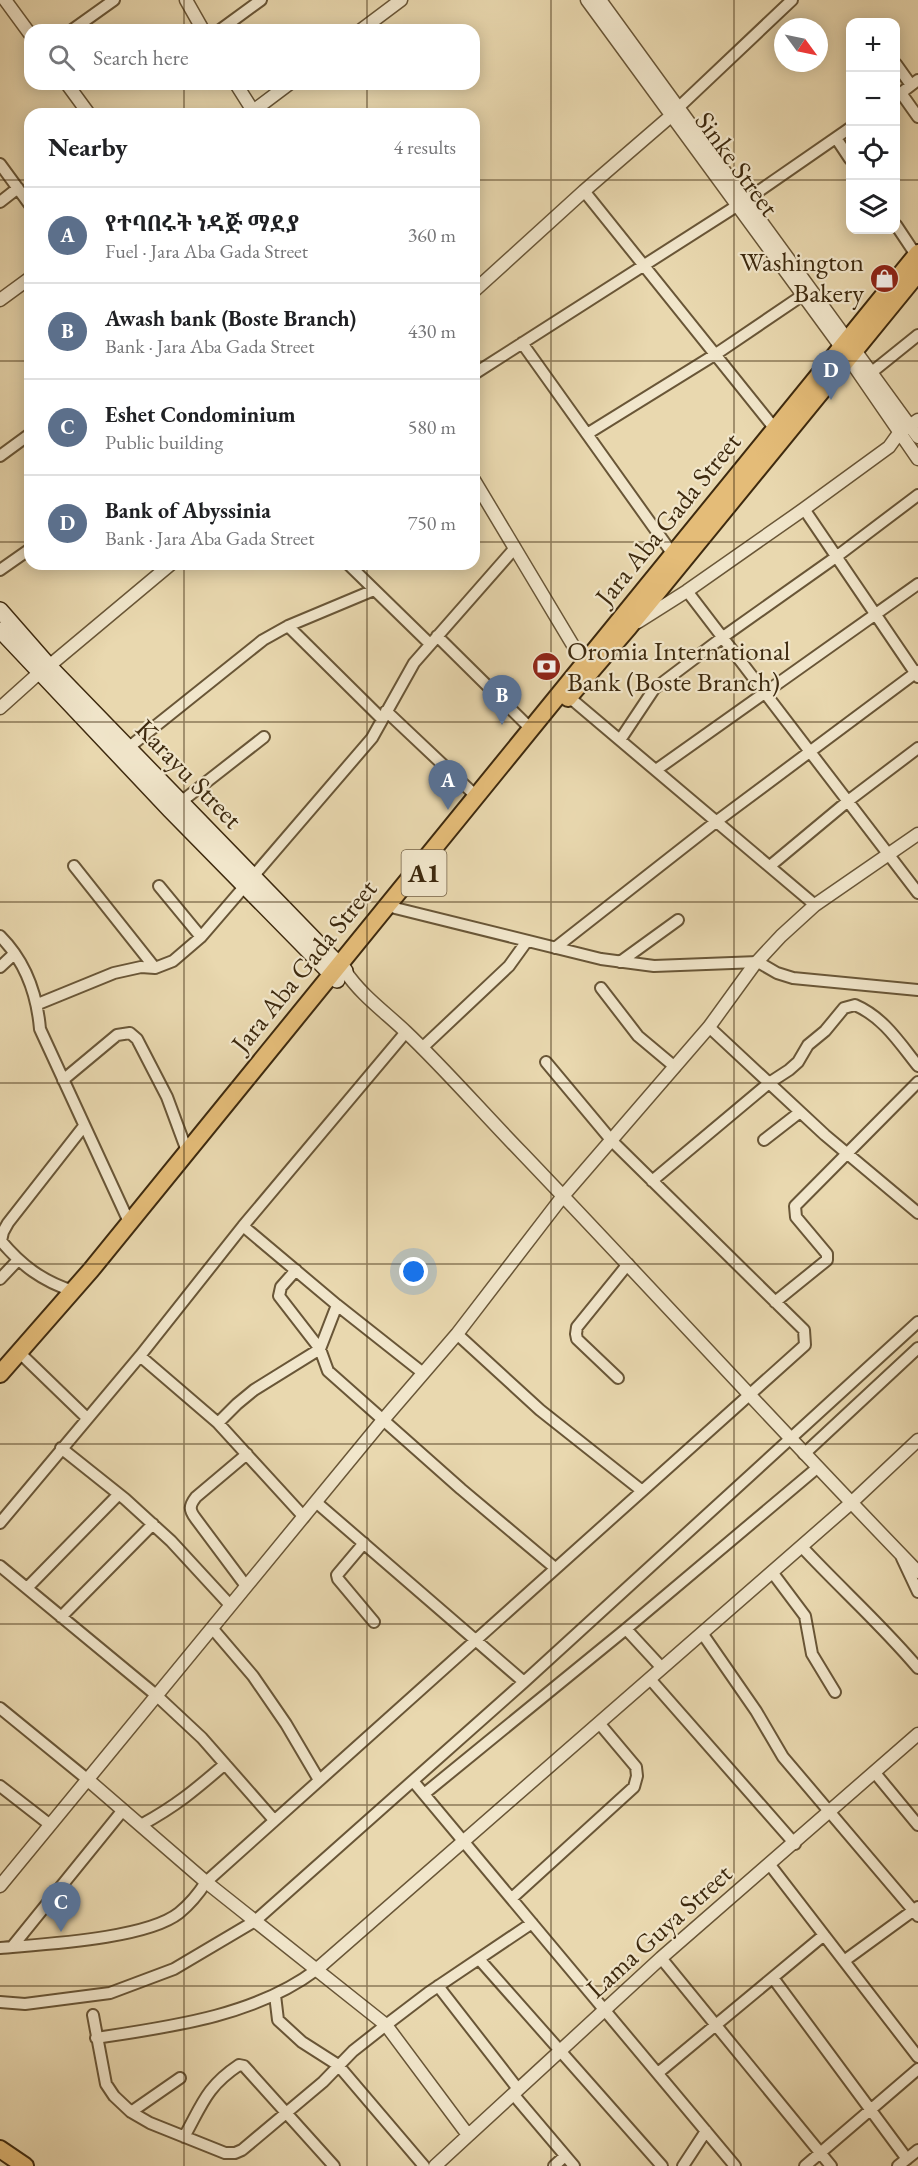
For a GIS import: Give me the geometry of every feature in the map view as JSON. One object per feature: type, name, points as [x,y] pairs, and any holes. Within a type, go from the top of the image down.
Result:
[{"type":"main road","name":"Jara Aba Gada Street","points":[[0,1389],[629,627],[848,348],[917,254]]},
{"type":"main road","name":"Jara Aba Gada Street","points":[[0,1374],[73,1290],[187,1151],[341,974],[475,795],[775,429],[918,273]]},
{"type":"main road","name":"Karayu Street","points":[[0,610],[44,670],[341,974]]},
{"type":"main road","name":"Karayu Street","points":[[0,630],[128,748],[175,806]]},
{"type":"main road","points":[[0,2149],[25,2166]]},
{"type":"street","points":[[5,0],[24,26]]},
{"type":"street","points":[[80,24],[114,0]]},
{"type":"street","points":[[186,0],[200,24]]},
{"type":"street","points":[[228,24],[261,0]]},
{"type":"street","points":[[369,24],[401,0]]},
{"type":"street","name":"Sinke Street","points":[[587,0],[675,111]]},
{"type":"street","name":"Sinke Street","points":[[600,0],[675,111],[848,348]]},
{"type":"street","points":[[480,286],[675,111],[792,0]]},
{"type":"street","points":[[900,68],[914,82],[900,93]]},
{"type":"street","points":[[71,90],[85,108]]},
{"type":"street","points":[[239,90],[249,108]]},
{"type":"street","points":[[258,108],[281,90]]},
{"type":"street","points":[[900,97],[918,117]]},
{"type":"street","points":[[480,370],[742,203],[846,131]]},
{"type":"street","points":[[836,138],[846,153]]},
{"type":"street","points":[[0,164],[24,196]]},
{"type":"street","points":[[0,202],[18,188]]},
{"type":"street","points":[[584,191],[775,429]]},
{"type":"street","name":"Sinke Street","points":[[742,203],[803,295],[848,348]]},
{"type":"street","points":[[900,231],[917,254]]},
{"type":"street","points":[[0,300],[24,282]]},
{"type":"street","points":[[587,434],[716,354],[803,295]]},
{"type":"street","points":[[872,372],[918,335]]},
{"type":"street","points":[[522,343],[672,554]]},
{"type":"street","points":[[848,348],[872,372],[912,433],[918,459]]},
{"type":"street","points":[[848,348],[912,433]]},
{"type":"street","points":[[629,627],[687,591],[912,433]]},
{"type":"street","points":[[0,456],[24,438]]},
{"type":"street","points":[[480,490],[583,662]]},
{"type":"street","points":[[621,740],[654,689],[918,495]]},
{"type":"street","points":[[555,948],[717,821],[917,674],[804,509]]},
{"type":"street","points":[[38,1004],[114,973],[141,967],[155,968],[173,961],[201,937],[372,738],[414,663],[515,548]]},
{"type":"street","points":[[0,570],[24,553]]},
{"type":"street","points":[[0,708],[164,570]]},
{"type":"street","points":[[354,570],[530,728]]},
{"type":"street","points":[[656,770],[918,584]]},
{"type":"street","points":[[128,748],[263,640],[288,626],[374,590]]},
{"type":"street","points":[[687,591],[918,893]]},
{"type":"street","points":[[288,626],[475,795]]},
{"type":"street","points":[[569,697],[815,905]]},
{"type":"street","points":[[175,806],[264,737]]},
{"type":"street","points":[[770,867],[848,801],[918,748]]},
{"type":"street","points":[[0,1886],[383,1420],[457,1334],[563,1196],[709,1027],[756,964],[781,936],[815,905],[918,834]]},
{"type":"street","points":[[74,866],[155,968]]},
{"type":"street","points":[[159,886],[201,937]]},
{"type":"street","points":[[395,908],[601,960],[654,966],[756,964],[793,978],[918,990]]},
{"type":"street","points":[[620,962],[678,920]]},
{"type":"street","points":[[0,936],[28,977],[38,1004],[40,1029],[129,1222]]},
{"type":"street","points":[[422,1048],[509,966],[527,941]]},
{"type":"street","points":[[0,967],[14,954]]},
{"type":"street","points":[[341,974],[422,1048],[628,1264],[817,1468],[917,1570]]},
{"type":"street","points":[[601,988],[638,1036],[675,1067]]},
{"type":"street","points":[[652,1181],[770,1083],[794,1066],[808,1045],[825,1031],[844,1008],[855,1005],[868,1010],[880,1020],[918,1066]]},
{"type":"street","points":[[709,1027],[800,1112],[918,1213]]},
{"type":"street","points":[[0,1523],[140,1356],[243,1226],[406,1032]]},
{"type":"street","points":[[63,1080],[117,1035],[130,1033],[137,1039],[166,1097],[187,1151]]},
{"type":"street","points":[[0,1948],[70,1942],[155,1926],[178,1914],[197,1895],[206,1881],[805,1345],[804,1330],[612,1141],[546,1062]]},
{"type":"street","points":[[775,1302],[826,1260],[827,1254],[796,1217],[795,1206],[918,1082]]},
{"type":"street","points":[[764,1140],[800,1112]]},
{"type":"street","points":[[73,1290],[54,1285],[34,1274],[1,1241],[4,1219],[84,1126]]},
{"type":"street","points":[[243,1226],[423,1373]]},
{"type":"street","points":[[0,1278],[18,1260]]},
{"type":"street","points":[[618,1378],[577,1339],[576,1334],[577,1327],[628,1264]]},
{"type":"street","points":[[296,1270],[281,1287],[279,1296],[320,1349],[328,1371],[555,1568]]},
{"type":"street","points":[[218,1423],[255,1390],[320,1349],[338,1305]]},
{"type":"street","points":[[0,2002],[25,2004],[110,1993],[174,1969],[255,1921],[524,1683],[918,1322]]},
{"type":"street","points":[[457,1334],[540,1410],[641,1490]]},
{"type":"street","points":[[804,1454],[918,1348]]},
{"type":"street","points":[[140,1356],[218,1423],[303,1517]]},
{"type":"street","points":[[25,1358],[87,1418]]},
{"type":"street","points":[[96,2038],[206,2018],[275,1995],[316,1970],[916,1447]]},
{"type":"street","points":[[62,1448],[153,1524],[230,1605]]},
{"type":"street","points":[[246,1586],[190,1511],[190,1505],[196,1497],[247,1455]]},
{"type":"street","points":[[424,1794],[626,1629],[817,1468]]},
{"type":"street","points":[[27,1588],[118,1494]]},
{"type":"street","points":[[317,1503],[524,1683]]},
{"type":"street","points":[[61,1617],[153,1524]]},
{"type":"street","points":[[364,1543],[337,1575],[374,1622]]},
{"type":"street","points":[[802,1546],[918,1668]]},
{"type":"street","points":[[899,1552],[918,1592]]},
{"type":"street","points":[[0,1566],[156,1695],[202,1738],[274,1820]]},
{"type":"street","points":[[772,1572],[805,1616],[812,1654],[836,1692]]},
{"type":"street","points":[[212,1628],[253,1676],[286,1724],[319,1780]]},
{"type":"street","points":[[626,1629],[662,1668]]},
{"type":"street","points":[[702,1633],[756,1712],[783,1757],[916,1911],[844,1961]]},
{"type":"street","points":[[650,1679],[795,1844]]},
{"type":"street","points":[[0,1708],[206,1881],[386,2025],[468,2135]]},
{"type":"street","points":[[512,1899],[634,1787],[637,1776],[636,1767],[599,1723]]},
{"type":"street","name":"Lama Guya Street","points":[[435,2166],[661,1958],[795,1844],[918,1734]]},
{"type":"street","points":[[141,1825],[171,1809],[189,1796],[225,1764]]},
{"type":"street","points":[[875,1773],[918,1825]]},
{"type":"street","points":[[413,1781],[735,2166]]},
{"type":"street","points":[[0,1786],[49,1824]]},
{"type":"street","points":[[12,1947],[123,1810]]},
{"type":"street","points":[[770,1865],[918,2057]]},
{"type":"street","points":[[93,2015],[106,2084],[114,2096],[132,2112],[150,2123],[225,2152],[235,2153],[242,2150],[323,2082],[338,2065],[386,2025],[438,1986],[532,1923]]},
{"type":"street","points":[[658,2073],[825,1935]]},
{"type":"street","points":[[661,1958],[831,2166]]},
{"type":"street","points":[[479,1959],[662,2166]]},
{"type":"street","points":[[773,1978],[871,2110],[903,2163],[918,2150]]},
{"type":"street","points":[[438,1986],[574,2166]]},
{"type":"street","points":[[275,1995],[278,2020],[302,2042],[338,2065],[424,2166]]},
{"type":"street","points":[[184,2137],[204,2098],[220,2077],[239,2065],[248,2069],[334,2166]]},
{"type":"street","points":[[805,2166],[918,2069]]},
{"type":"street","points":[[132,2112],[180,2078]]},
{"type":"street","points":[[682,2166],[706,2131]]},
{"type":"street","points":[[554,2166],[565,2156]]},
{"type":"place","name":"Washington Bakery","points":[[885,278]]},
{"type":"place","name":"Bank of Abyssinia","points":[[831,400]]},
{"type":"place","name":"Oromia International Bank (Boste Branch)","points":[[546,667]]},
{"type":"place","name":"Awash bank (Boste Branch)","points":[[502,725]]},
{"type":"place","name":"የተባበሩት ነዳጅ ማደያ","points":[[448,810]]},
{"type":"place","name":"Eshet Condominium","points":[[61,1932]]}]
